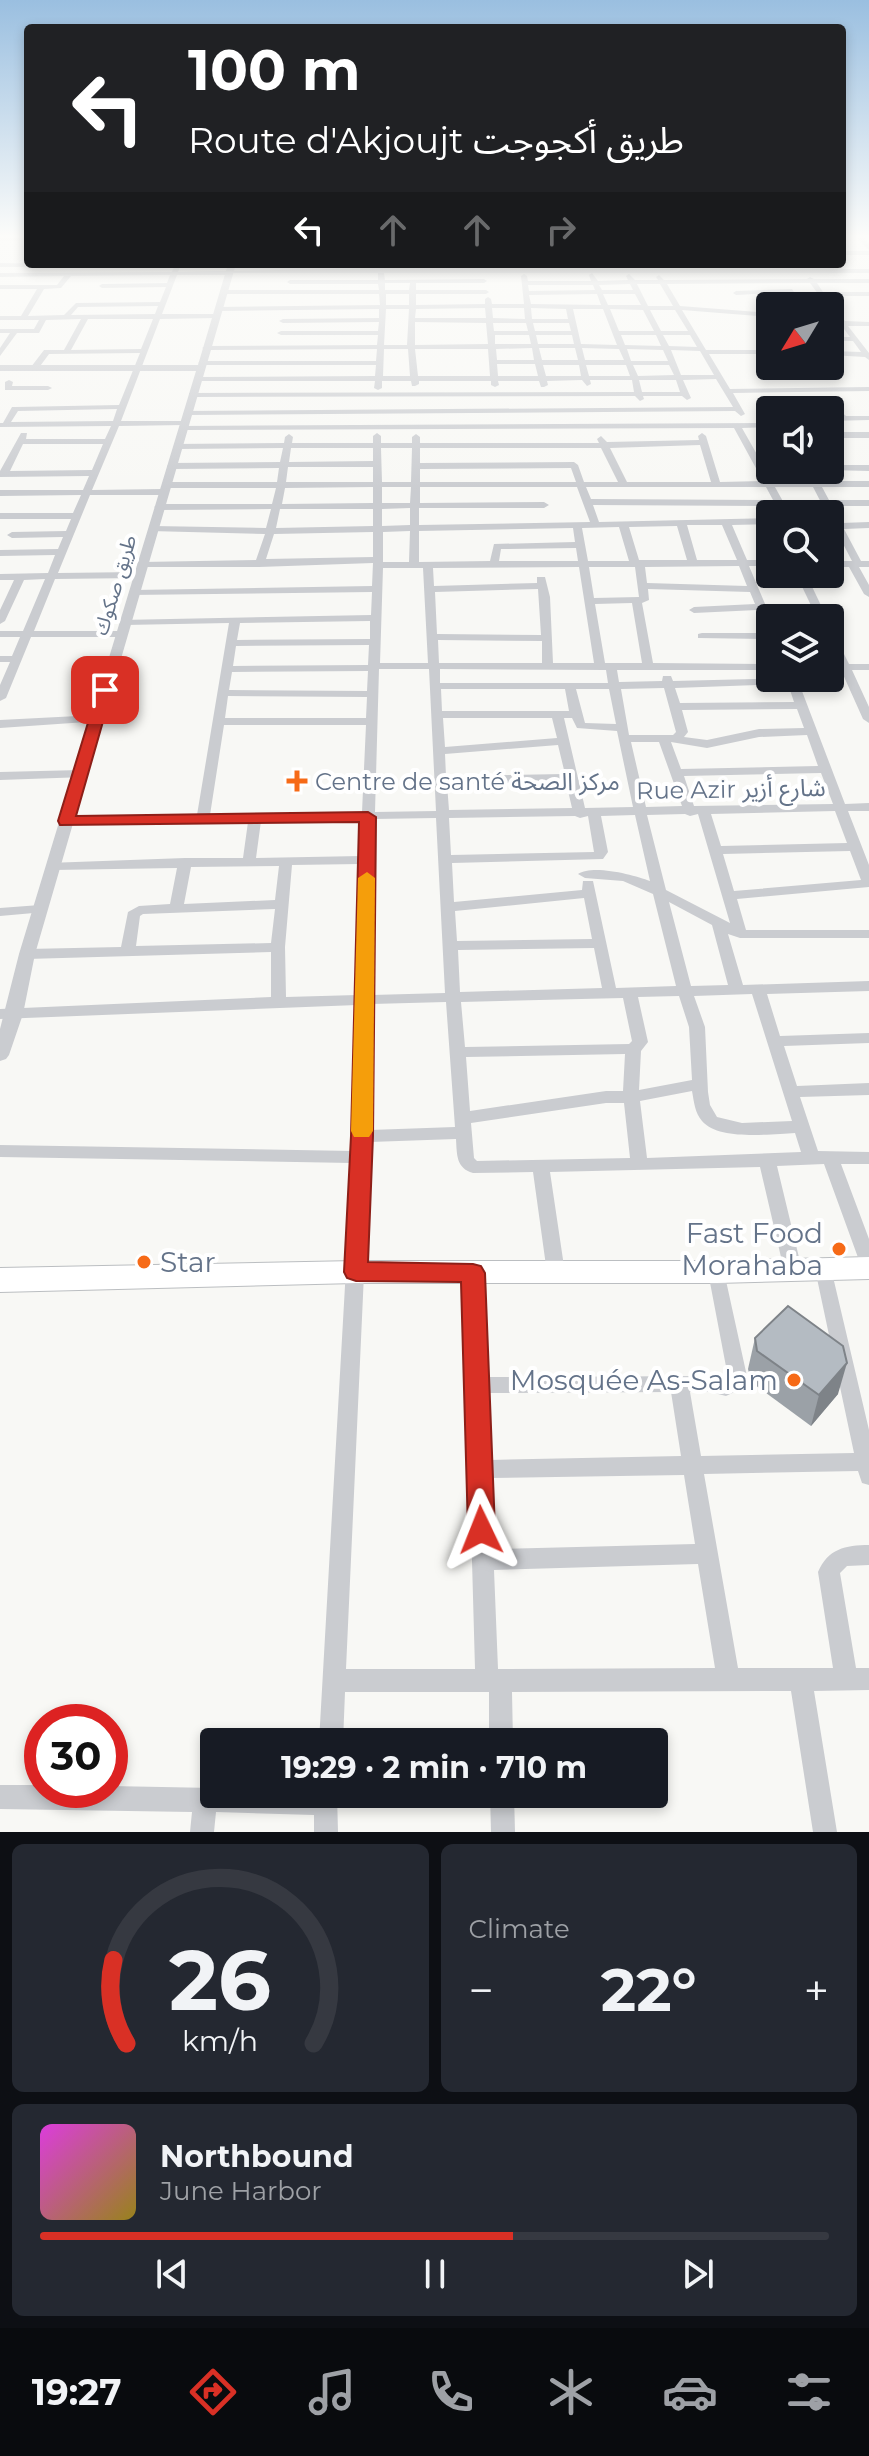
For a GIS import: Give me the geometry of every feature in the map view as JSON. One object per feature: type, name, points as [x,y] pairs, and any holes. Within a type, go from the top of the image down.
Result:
[{"type":"highway","points":[[0,1280],[356,1272],[717,1272],[869,1266]]},
{"type":"street","points":[[0,331],[37,330],[41,321]]},
{"type":"street","points":[[66,352],[83,321]]},
{"type":"street","points":[[0,698],[53,576],[155,321]]},
{"type":"street","name":"طريق صكوك","points":[[0,1055],[7,1014],[214,321]]},
{"type":"street","points":[[278,348],[283,321]]},
{"type":"street","points":[[332,1728],[362,1136],[368,817],[379,530],[376,410],[382,321]]},
{"type":"street","points":[[412,321],[416,410],[415,527],[429,589],[466,1161],[473,1167],[869,1158]]},
{"type":"street","points":[[491,321],[497,411],[509,464]]},
{"type":"street","points":[[529,321],[561,464]]},
{"type":"street","points":[[572,321],[603,445],[624,485]]},
{"type":"street","points":[[611,321],[630,363],[647,426]]},
{"type":"street","points":[[653,321],[701,427],[702,442],[717,485]]},
{"type":"street","points":[[685,321],[729,391],[756,456]]},
{"type":"street","points":[[845,324],[869,324]]},
{"type":"street","points":[[845,324],[867,353]]},
{"type":"street","points":[[0,353],[15,331]]},
{"type":"street","points":[[281,333],[380,333]]},
{"type":"street","points":[[492,333],[575,333]]},
{"type":"street","points":[[617,333],[692,333]]},
{"type":"street","points":[[844,339],[856,339]]},
{"type":"street","points":[[206,348],[578,346],[756,352]]},
{"type":"street","points":[[259,564],[273,531],[274,506],[303,348]]},
{"type":"street","points":[[35,367],[45,352],[144,351]]},
{"type":"street","points":[[844,353],[867,353]]},
{"type":"street","points":[[494,362],[673,363]]},
{"type":"street","points":[[200,370],[379,363]]},
{"type":"street","points":[[16,367],[4,382],[8,388],[48,388]]},
{"type":"street","points":[[38,408],[58,367]]},
{"type":"street","points":[[0,368],[138,367],[298,378],[720,377]]},
{"type":"street","points":[[729,391],[869,389]]},
{"type":"street","points":[[192,395],[685,394]]},
{"type":"street","points":[[3,424],[14,410],[122,407]]},
{"type":"street","points":[[3,424],[185,421],[291,411],[738,409]]},
{"type":"street","points":[[844,418],[869,418]]},
{"type":"street","points":[[185,421],[290,428],[756,425]]},
{"type":"street","points":[[30,424],[2,474],[95,473]]},
{"type":"street","points":[[844,435],[869,435]]},
{"type":"street","points":[[19,442],[108,441]]},
{"type":"street","points":[[177,446],[702,442]]},
{"type":"street","points":[[171,466],[377,464]]},
{"type":"street","points":[[415,466],[577,466],[595,524]]},
{"type":"street","points":[[844,468],[869,468]]},
{"type":"street","points":[[0,493],[279,484],[769,484],[777,500]]},
{"type":"street","points":[[817,484],[825,500]]},
{"type":"street","points":[[844,484],[869,484]]},
{"type":"street","points":[[539,485],[551,524]]},
{"type":"street","points":[[587,502],[756,503]]},
{"type":"street","points":[[668,502],[693,564]]},
{"type":"street","points":[[844,503],[869,503]]},
{"type":"street","points":[[515,505],[519,527]]},
{"type":"street","points":[[159,507],[544,505]]},
{"type":"street","points":[[0,516],[77,516]]},
{"type":"street","points":[[153,529],[379,530],[756,521]]},
{"type":"street","points":[[726,522],[761,604]]},
{"type":"street","points":[[589,601],[637,602],[645,598],[623,523]]},
{"type":"street","points":[[577,524],[581,566],[589,601],[614,686],[640,813],[684,991],[697,1028],[703,1109],[710,1121],[729,1128],[802,1127]]},
{"type":"street","points":[[844,526],[869,525]]},
{"type":"street","points":[[12,535],[70,534]]},
{"type":"street","points":[[844,534],[860,564],[868,591]]},
{"type":"street","points":[[494,564],[497,546],[580,545]]},
{"type":"street","points":[[0,553],[62,552]]},
{"type":"street","points":[[0,577],[259,564],[378,562],[581,566],[756,563]]},
{"type":"street","points":[[538,566],[543,586],[548,666]]},
{"type":"street","points":[[0,621],[21,576]]},
{"type":"street","points":[[429,589],[543,586]]},
{"type":"street","points":[[643,586],[754,589]]},
{"type":"street","points":[[134,593],[377,589]]},
{"type":"street","points":[[637,602],[648,666]]},
{"type":"street","points":[[694,610],[756,607]]},
{"type":"street","points":[[0,634],[235,620],[375,618]]},
{"type":"street","points":[[203,819],[235,620]]},
{"type":"street","points":[[702,636],[756,636]]},
{"type":"street","points":[[432,637],[547,638]]},
{"type":"street","points":[[231,643],[375,642]]},
{"type":"street","points":[[0,659],[18,659]]},
{"type":"street","points":[[664,666],[682,732],[670,738]]},
{"type":"street","points":[[227,669],[756,667]]},
{"type":"street","points":[[869,667],[845,667],[869,719]]},
{"type":"street","points":[[435,686],[614,686],[756,681]]},
{"type":"street","points":[[570,686],[581,726],[670,738],[689,744],[761,733],[811,731]]},
{"type":"street","points":[[729,896],[869,883],[796,692]]},
{"type":"street","points":[[223,693],[372,694]]},
{"type":"street","points":[[675,707],[801,705]]},
{"type":"street","points":[[445,859],[583,858],[601,852],[572,778],[557,713]]},
{"type":"street","points":[[436,715],[576,714]]},
{"type":"street","points":[[0,724],[97,719]]},
{"type":"street","points":[[218,722],[371,721]]},
{"type":"street","points":[[670,738],[676,773],[716,850],[740,934]]},
{"type":"street","points":[[439,751],[564,741]]},
{"type":"street","points":[[676,773],[826,769]]},
{"type":"street","points":[[0,776],[81,774]]},
{"type":"street","points":[[440,780],[572,778]]},
{"type":"street","name":"Rue Azir شارع أزير","points":[[66,821],[869,807]]},
{"type":"street","points":[[249,862],[255,819]]},
{"type":"street","points":[[716,850],[857,847]]},
{"type":"street","points":[[583,858],[610,993]]},
{"type":"street","points":[[53,866],[367,860]]},
{"type":"street","points":[[279,1002],[278,947],[286,861]]},
{"type":"street","points":[[176,907],[185,862]]},
{"type":"street","points":[[585,874],[625,877],[659,889],[740,934],[869,934]]},
{"type":"street","points":[[448,907],[590,893]]},
{"type":"street","points":[[128,951],[135,912],[144,908],[282,904]]},
{"type":"street","points":[[0,912],[40,909]]},
{"type":"street","points":[[718,922],[737,989]]},
{"type":"street","points":[[450,946],[600,943]]},
{"type":"street","points":[[27,954],[278,947]]},
{"type":"street","points":[[7,1014],[364,999],[869,986]]},
{"type":"street","points":[[758,989],[802,1127],[821,1157],[869,1266]]},
{"type":"street","points":[[629,992],[640,1042],[633,1049],[631,1097],[639,1164]]},
{"type":"street","points":[[774,1041],[869,1038]]},
{"type":"street","points":[[457,1052],[633,1049]]},
{"type":"street","points":[[362,1136],[463,1126],[577,1101],[631,1097],[701,1084]]},
{"type":"street","points":[[792,1092],[869,1089]]},
{"type":"street","points":[[0,1151],[361,1157]]},
{"type":"street","points":[[767,1160],[793,1270]]},
{"type":"street","points":[[541,1166],[556,1273]]},
{"type":"street","points":[[479,1469],[692,1464],[868,1467],[824,1269]]},
{"type":"street","points":[[476,1385],[710,1384],[726,1388],[738,1381],[717,1272]]},
{"type":"street","points":[[473,1273],[483,1560],[499,1728]]},
{"type":"street","points":[[679,1384],[728,1679]]},
{"type":"street","points":[[483,1560],[707,1554]]},
{"type":"street","points":[[336,1681],[857,1679],[829,1572],[834,1561],[844,1555],[869,1555]]},
{"type":"street","points":[[801,1679],[825,1832]]},
{"type":"street","points":[[0,1797],[200,1800]]},
{"type":"street","points":[[202,1832],[204,1808]]},
{"type":"street","points":[[326,1808],[326,1832]]},
{"type":"street","points":[[502,1808],[503,1832]]},
{"type":"building","points":[[788,1306],[843,1346],[847,1363],[819,1395],[757,1351],[755,1338]]},
{"type":"slow traffic","points":[[362,1131],[367,878]]},
{"type":"place","name":"Centre de santé مركز الصحة","points":[[297,781]]},
{"type":"place","name":"Fast Food Morahaba","points":[[839,1249]]},
{"type":"place","name":"Star","points":[[144,1262]]},
{"type":"place","name":"Mosquée As-Salam","points":[[794,1380]]},
{"type":"route","points":[[105,690],[66,821],[368,817],[362,1136],[356,1272],[473,1273],[481,1530]]}]
